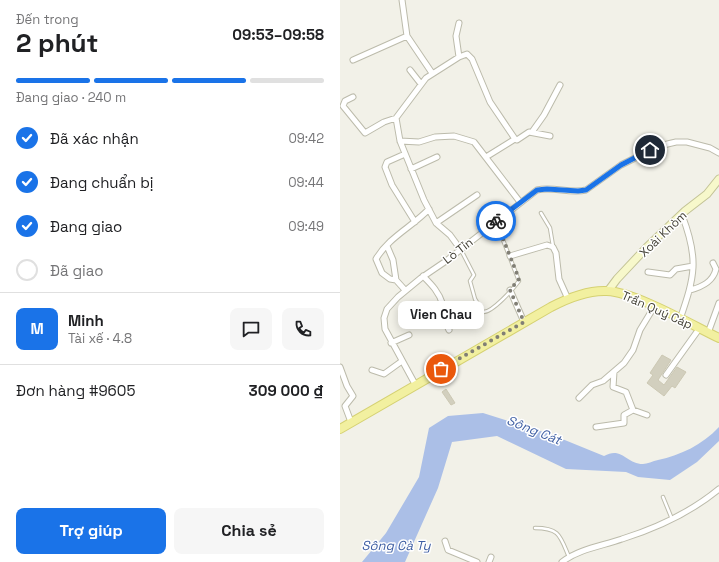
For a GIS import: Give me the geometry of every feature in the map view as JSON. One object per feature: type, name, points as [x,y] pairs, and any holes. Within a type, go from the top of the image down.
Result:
[{"type":"main road","name":"Trần Quý Cáp","points":[[340,429],[524,322],[568,299],[590,292],[608,291],[654,307],[719,338]]},
{"type":"street","points":[[402,0],[407,36],[432,73]]},
{"type":"street","points":[[458,57],[456,36],[459,22]]},
{"type":"street","points":[[353,60],[407,36]]},
{"type":"street","points":[[353,97],[345,102],[343,106],[365,133],[384,122],[396,118],[420,84],[432,73],[458,57],[467,54],[470,56],[490,102],[515,139]]},
{"type":"street","points":[[410,70],[420,84]]},
{"type":"street","points":[[486,157],[515,139],[517,140],[532,132],[544,115],[560,85]]},
{"type":"street","points":[[396,118],[400,141],[429,209],[436,223],[450,235],[461,250]]},
{"type":"street","points":[[532,132],[550,136]]},
{"type":"street","points":[[400,141],[419,142],[433,137],[454,136],[474,142],[520,202]]},
{"type":"street","name":"Lò Tỉn","points":[[415,384],[391,343],[385,329],[385,315],[389,306],[405,290],[461,250],[520,202],[533,193],[543,189],[586,190],[632,159],[669,144],[687,142],[710,148],[719,153]]},
{"type":"street","points":[[405,154],[387,162],[385,167],[392,185],[415,222]]},
{"type":"street","points":[[411,169],[437,157]]},
{"type":"street","name":"Xoài Khòm","points":[[608,291],[617,279],[647,247],[707,194],[719,179]]},
{"type":"street","points":[[436,223],[477,195]]},
{"type":"street","points":[[405,290],[396,280],[386,277],[376,262],[378,256],[399,232],[415,222],[429,209]]},
{"type":"street","points":[[680,319],[694,274],[688,230],[682,215]]},
{"type":"street","points":[[510,256],[547,245],[553,247],[556,253],[559,279],[568,299]]},
{"type":"street","points":[[387,246],[393,260],[396,280]]},
{"type":"street","points":[[690,290],[701,287],[711,279],[716,269],[713,263]]},
{"type":"street","points":[[648,272],[670,274],[676,269],[693,266]]},
{"type":"street","points":[[423,276],[439,294],[443,306],[443,319],[449,330]]},
{"type":"street","points":[[510,290],[524,322]]},
{"type":"street","points":[[708,333],[719,303]]},
{"type":"street","points":[[579,398],[592,385],[601,382],[614,372],[629,356],[640,330],[654,307]]},
{"type":"street","points":[[666,375],[699,329]]},
{"type":"street","points":[[391,343],[409,335]]},
{"type":"street","points":[[372,370],[384,374],[402,361]]},
{"type":"street","points":[[340,367],[347,386],[353,396],[345,406],[351,422]]},
{"type":"street","points":[[614,372],[613,387],[626,392],[633,410]]},
{"type":"street","points":[[596,427],[624,423],[624,415],[633,410],[647,415]]},
{"type":"street","points":[[562,562],[569,557],[649,530],[673,520],[697,506],[719,489]]},
{"type":"street","points":[[444,541],[448,550],[477,562]]},
{"type":"lane","points":[[541,213],[550,228],[553,247]]},
{"type":"lane","points":[[461,250],[474,275],[470,281],[475,299],[483,312],[486,312],[495,307],[519,279],[496,221]]},
{"type":"lane","points":[[663,497],[673,520]]},
{"type":"lane","points":[[535,528],[548,528],[557,533],[569,557]]},
{"type":"water","name":"Sông Cà Ty","points":[[483,413],[550,434],[604,456],[610,453],[620,454],[632,461],[643,464],[683,452],[706,439],[719,427],[719,441],[697,462],[670,480],[638,477],[626,472],[566,469],[497,436],[452,442],[438,488],[405,562],[362,562],[386,533],[419,477],[429,428],[448,416]]},
{"type":"building","points":[[662,355],[671,360],[658,380],[664,385],[677,367],[686,372],[675,388],[672,386],[664,396],[647,383],[653,375],[650,373]]},
{"type":"building","points":[[446,389],[455,403],[451,405],[442,392]]},
{"type":"way so far","points":[[441,369],[524,322],[510,290],[519,281],[519,279],[496,221]]},
{"type":"place","name":"Vien Chau","points":[[441,369]]},
{"type":"route","points":[[496,221],[537,190],[586,190],[621,165],[650,150]]},
{"type":"water label","name":"Sông Cát","points":[[534,430]]}]
